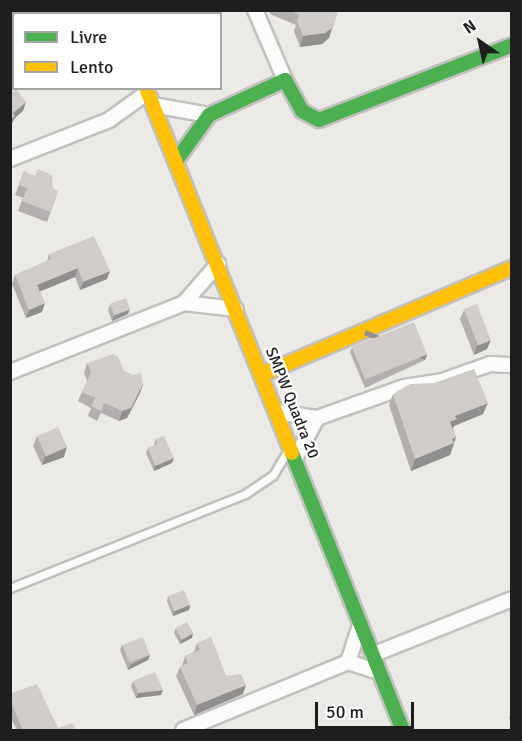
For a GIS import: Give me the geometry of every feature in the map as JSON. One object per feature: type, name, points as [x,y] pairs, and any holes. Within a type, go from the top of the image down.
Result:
[{"type":"street","points":[[255,10],[285,80],[302,111],[319,120],[512,45]]},
{"type":"street","points":[[176,161],[209,115],[285,80]]},
{"type":"street","points":[[10,159],[98,125],[149,95],[209,115]]},
{"type":"street","name":"SMPW Quadra 20","points":[[149,95],[403,730]]},
{"type":"street","points":[[10,372],[184,303],[218,264]]},
{"type":"street","points":[[262,374],[512,268]]},
{"type":"street","points":[[184,303],[236,309]]},
{"type":"street","points":[[277,412],[317,418],[404,387],[442,381],[490,364],[512,365]]},
{"type":"street","points":[[293,451],[317,418]]},
{"type":"street","points":[[372,655],[512,599]]},
{"type":"street","points":[[348,662],[360,626]]},
{"type":"street","points":[[183,730],[348,662],[378,672]]},
{"type":"lane","points":[[10,588],[250,491],[273,475],[293,451]]},
{"type":"building","points":[[10,10],[18,10],[18,12],[12,12],[12,35],[10,36]]},
{"type":"building","points":[[290,10],[338,11],[332,28],[325,33],[303,36],[297,21],[299,15]]},
{"type":"building","points":[[17,90],[26,102],[13,113],[15,116],[10,120],[10,94]]},
{"type":"building","points":[[38,169],[52,175],[53,189],[58,191],[50,212],[22,201],[27,188],[19,185],[24,171],[35,176]]},
{"type":"building","points":[[94,236],[110,271],[83,282],[78,268],[37,285],[45,303],[29,310],[15,275],[51,259],[49,254]]},
{"type":"building","points":[[126,298],[130,309],[114,315],[110,304]]},
{"type":"building","points":[[477,304],[491,340],[478,345],[464,309]]},
{"type":"building","points":[[414,322],[427,354],[365,380],[352,347]]},
{"type":"building","points":[[113,354],[118,357],[124,371],[133,375],[141,373],[143,384],[131,408],[122,411],[104,403],[101,411],[91,406],[95,398],[82,392],[91,372],[87,363]]},
{"type":"building","points":[[474,369],[488,403],[455,416],[457,419],[450,422],[456,437],[452,439],[454,443],[415,459],[393,394],[410,384],[434,383]]},
{"type":"building","points":[[58,427],[67,447],[46,456],[37,436]]},
{"type":"building","points":[[164,436],[174,458],[155,466],[148,448],[157,444],[155,439]]},
{"type":"building","points":[[184,590],[190,605],[174,611],[168,596]]},
{"type":"building","points":[[187,622],[193,633],[182,640],[176,628]]},
{"type":"building","points":[[143,637],[150,655],[129,663],[122,645]]},
{"type":"building","points":[[211,637],[226,676],[241,674],[246,685],[197,705],[180,667],[188,663],[185,656],[200,650],[197,643]]},
{"type":"building","points":[[155,672],[163,690],[138,693],[133,681]]},
{"type":"building","points":[[37,684],[58,728],[73,723],[76,730],[23,730],[10,701],[10,694]]},
{"type":"traffic: fast","points":[[176,161],[209,115],[285,80],[302,111],[319,120],[512,45]]},
{"type":"traffic: fast","points":[[292,453],[403,730]]},
{"type":"traffic: slow","points":[[147,90],[292,453]]},
{"type":"traffic: slow","points":[[263,374],[512,268]]}]
